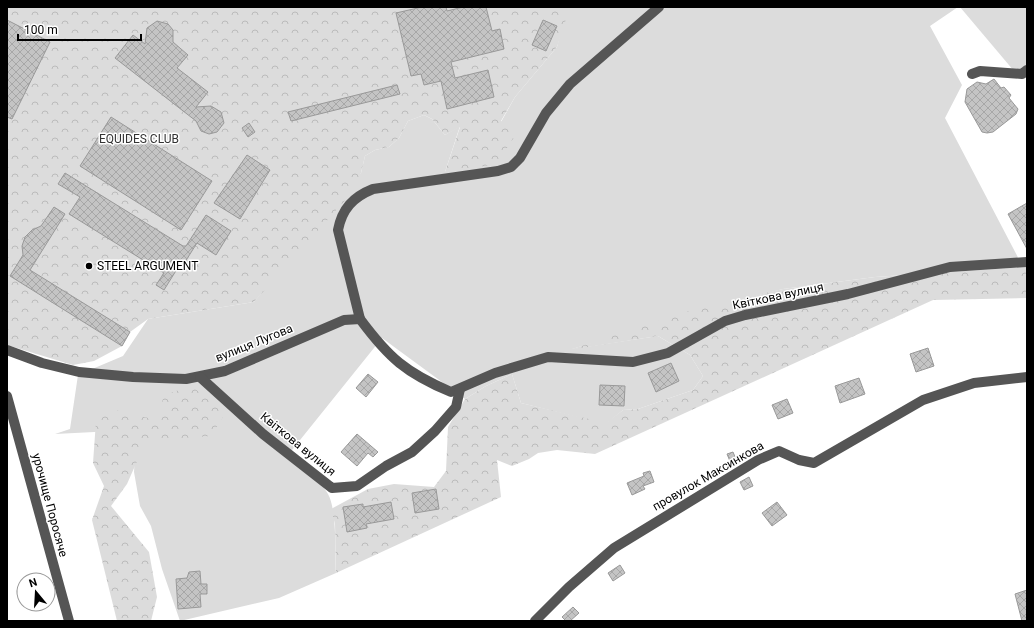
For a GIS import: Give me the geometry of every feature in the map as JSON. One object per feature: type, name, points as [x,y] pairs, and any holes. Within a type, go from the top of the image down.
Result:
[{"type":"street","points":[[460,389],[451,392],[428,382],[399,364],[382,348],[360,319],[338,230],[341,217],[351,201],[372,189],[498,171],[511,167],[520,158],[557,98],[570,84],[659,7]]},
{"type":"street","points":[[972,74],[980,71],[1022,74],[1027,70]]},
{"type":"street","name":"Квіткова вулиця","points":[[200,377],[263,434],[332,488],[357,486],[386,466],[412,452],[435,431],[456,407],[460,389],[495,373],[548,357],[633,362],[661,355],[682,347],[725,321],[745,315],[848,294],[950,267],[1027,262]]},
{"type":"street","name":"вулиця Лугова","points":[[7,350],[42,363],[79,372],[133,377],[186,379],[225,371],[344,320],[360,319]]},
{"type":"street","name":"провулок Максинкова","points":[[535,621],[614,548],[758,460],[778,451],[799,460],[814,463],[923,400],[974,383],[1027,377]]},
{"type":"street","name":"урочище Поросяче","points":[[7,396],[69,621]]},
{"type":"green space","name":"EQUIDES CLUB","points":[[7,7],[570,7],[557,47],[515,97],[501,121],[518,131],[497,164],[445,172],[460,127],[445,135],[432,119],[424,115],[408,121],[399,138],[389,147],[375,150],[365,156],[361,173],[349,196],[254,302],[148,319],[130,332],[122,346],[94,361],[73,365],[7,345]]},
{"type":"green space","points":[[567,7],[958,7],[930,26],[962,85],[945,118],[1023,267],[875,277],[783,289],[572,349],[658,336],[690,355],[703,376],[693,390],[638,409],[623,410],[606,424],[521,403],[512,374],[486,386],[465,399],[382,338],[288,455],[315,478],[328,494],[331,501],[334,521],[336,573],[279,598],[180,621],[162,569],[151,526],[140,506],[134,472],[137,424],[114,431],[55,434],[70,429],[78,375],[123,356],[148,319],[254,302],[361,173],[365,156],[375,150],[389,147],[399,138],[408,121],[424,115],[432,119],[445,135],[460,126],[445,172],[501,122],[515,97],[557,47]]},
{"type":"green space","points":[[960,7],[1027,7],[1027,70],[1019,77]]},
{"type":"green space","points":[[1027,267],[1027,298],[933,300],[595,454],[557,450],[538,453],[529,459],[512,466],[497,460],[501,497],[336,573],[335,524],[331,509],[368,489],[394,484],[434,487],[446,471],[448,427],[465,399],[486,386],[512,374],[521,403],[606,423],[623,410],[638,409],[693,390],[703,376],[690,355],[658,336],[569,350],[692,310],[783,289],[875,277]]},
{"type":"green space","points":[[191,386],[226,412],[211,436],[146,441],[127,484],[111,506],[149,552],[157,597],[151,621],[117,621],[92,520],[104,486],[93,463],[96,421],[115,410],[157,420],[164,395]]},
{"type":"building","points":[[422,7],[446,7],[447,11],[463,7],[486,7],[492,31],[500,29],[504,49],[451,62],[455,78],[488,70],[494,97],[447,109],[441,81],[424,85],[421,74],[411,76],[396,13]]},
{"type":"building","points":[[7,20],[50,42],[12,119],[7,117]]},
{"type":"building","points":[[543,20],[557,26],[546,51],[532,45]]},
{"type":"building","points":[[157,21],[168,24],[173,30],[173,42],[188,55],[177,68],[208,92],[196,107],[211,106],[221,112],[224,123],[217,132],[209,134],[201,131],[196,121],[115,58],[133,35],[145,44],[147,28]]},
{"type":"building","points":[[994,79],[1001,88],[1004,87],[1011,95],[1009,98],[1018,109],[1016,114],[993,132],[987,133],[982,132],[965,102],[967,89],[977,82],[986,84]]},
{"type":"building","points":[[397,85],[400,94],[291,121],[288,112]]},
{"type":"building","points":[[111,117],[212,181],[181,230],[80,166]]},
{"type":"building","points":[[249,123],[255,132],[248,137],[242,128]]},
{"type":"building","points":[[247,155],[270,170],[240,219],[214,203]]},
{"type":"building","points":[[65,173],[183,246],[186,246],[206,215],[231,231],[216,255],[197,243],[185,262],[182,261],[164,290],[156,285],[164,273],[69,214],[80,197],[58,184]]},
{"type":"building","points":[[1027,203],[1027,249],[1008,214]]},
{"type":"building","points":[[54,207],[65,214],[30,270],[130,332],[122,346],[10,276],[23,255],[22,246],[25,237],[32,230],[41,226]]},
{"type":"building","points":[[928,348],[934,366],[916,372],[910,354]]},
{"type":"building","points":[[671,363],[679,381],[656,392],[648,373]]},
{"type":"building","points":[[368,374],[378,382],[366,397],[356,388]]},
{"type":"building","points":[[859,378],[865,394],[840,403],[835,386]]},
{"type":"building","points":[[600,385],[625,386],[624,406],[599,405]]},
{"type":"building","points":[[787,399],[793,413],[778,419],[772,405]]},
{"type":"building","points":[[357,434],[378,452],[373,457],[368,453],[357,466],[341,452]]},
{"type":"building","points":[[733,452],[738,464],[732,466],[727,454]]},
{"type":"building","points":[[650,471],[654,482],[643,486],[645,489],[632,495],[627,483],[644,476],[643,473]]},
{"type":"building","points":[[749,477],[753,486],[744,490],[740,482]]},
{"type":"building","points":[[436,489],[439,509],[415,513],[412,493]]},
{"type":"building","points":[[391,502],[394,519],[366,524],[367,528],[347,532],[343,507],[363,504],[363,507]]},
{"type":"building","points":[[777,502],[787,515],[772,526],[762,513]]},
{"type":"building","points":[[620,565],[625,573],[613,581],[608,573]]},
{"type":"building","points":[[200,571],[201,584],[207,584],[207,594],[200,594],[201,607],[178,609],[176,579],[187,578],[189,572]]},
{"type":"building","points":[[1027,590],[1027,621],[1022,621],[1015,594]]},
{"type":"building","points":[[573,607],[579,613],[570,621],[566,621],[562,617]]},
{"type":"place","name":"STEEL ARGUMENT","points":[[89,266]]}]
